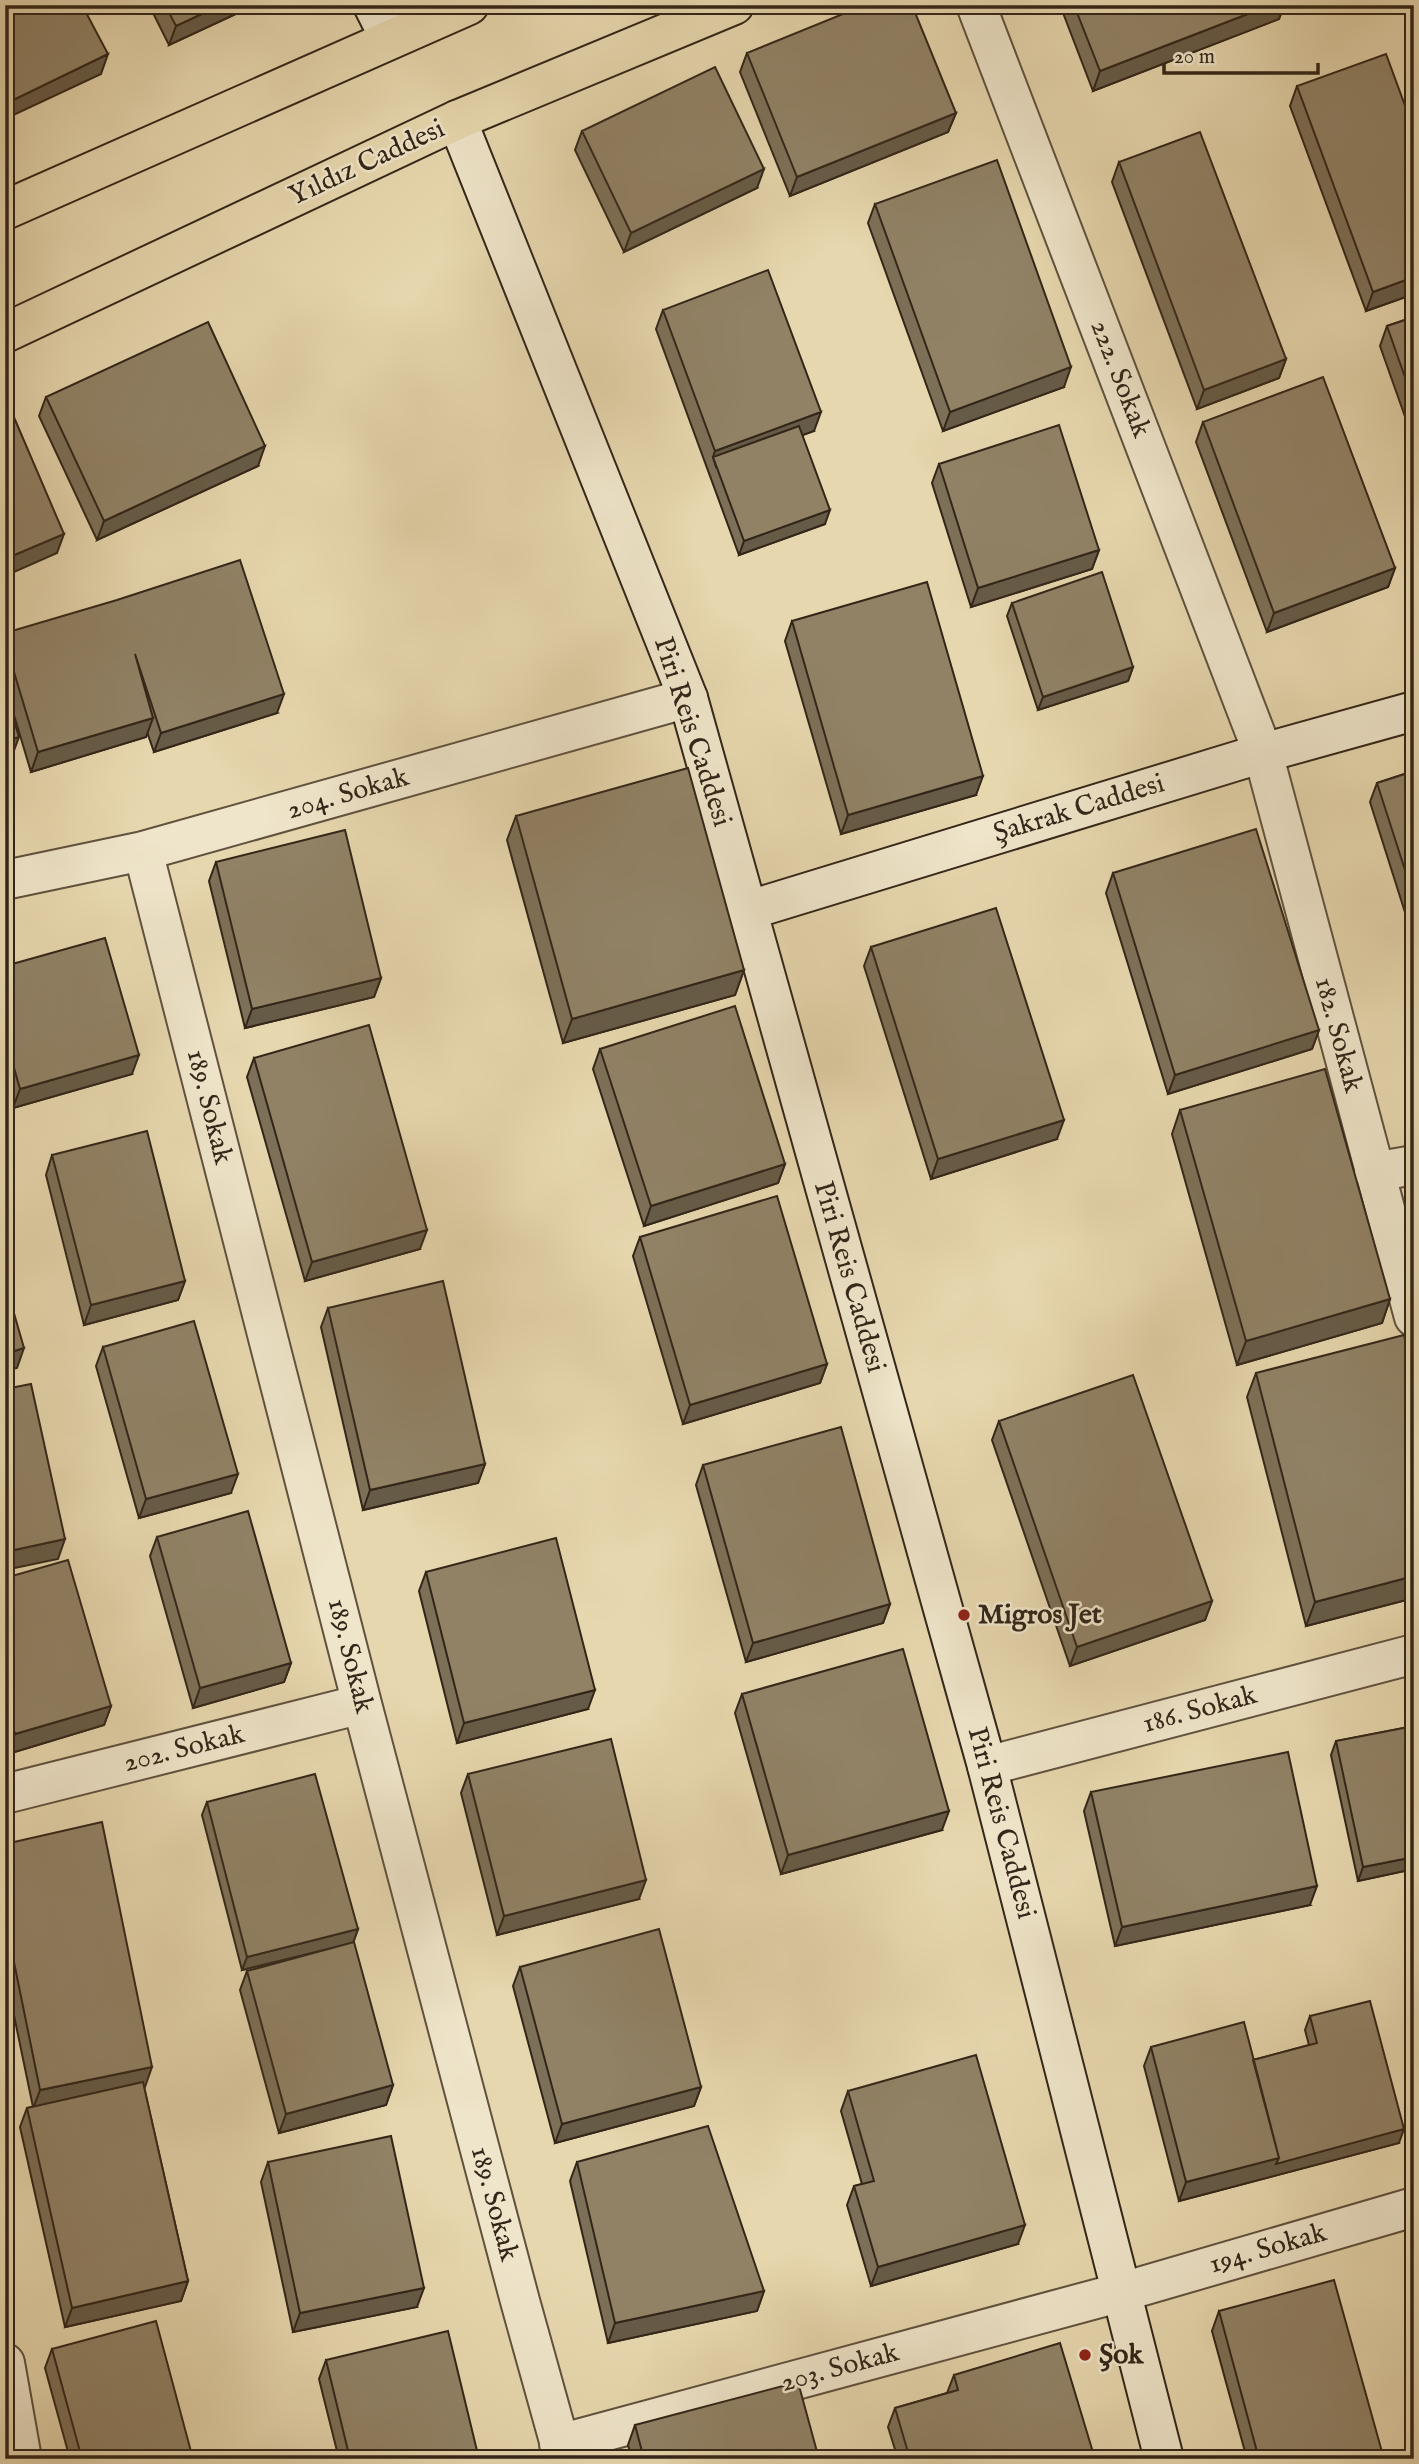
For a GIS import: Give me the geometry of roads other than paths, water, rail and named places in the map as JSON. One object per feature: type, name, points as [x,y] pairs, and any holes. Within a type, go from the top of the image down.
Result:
[{"type":"main road","points":[[5,209],[469,5]]},
{"type":"main road","name":"Yıldız Caddesi","points":[[5,333],[457,120],[734,5]]},
{"type":"street","points":[[373,5],[390,39]]},
{"type":"street","name":"222. Sokak","points":[[976,5],[1263,753]]},
{"type":"street","name":"Piri Reis Caddesi","points":[[457,120],[688,698],[987,1766],[1164,2459]]},
{"type":"street","name":"204. Sokak","points":[[5,880],[143,851],[688,698]]},
{"type":"street","name":"Şakrak Caddesi","points":[[746,911],[1263,753],[1414,711]]},
{"type":"street","name":"182. Sokak","points":[[1263,753],[1414,1317]]},
{"type":"street","name":"189. Sokak","points":[[143,851],[362,1704],[561,2451]]},
{"type":"street","points":[[1374,1172],[1414,1165]]},
{"type":"street","name":"186. Sokak","points":[[987,1766],[1414,1654]]},
{"type":"street","name":"202. Sokak","points":[[5,1794],[362,1704]]},
{"type":"street","name":"194. Sokak","points":[[1122,2292],[1414,2207]]},
{"type":"street","name":"203. Sokak","points":[[561,2451],[1122,2292]]},
{"type":"street","points":[[5,2363],[22,2459]]},
{"type":"place","name":"Migros Jet","points":[[964,1615]]},
{"type":"place","name":"Şok","points":[[1085,2355]]}]
